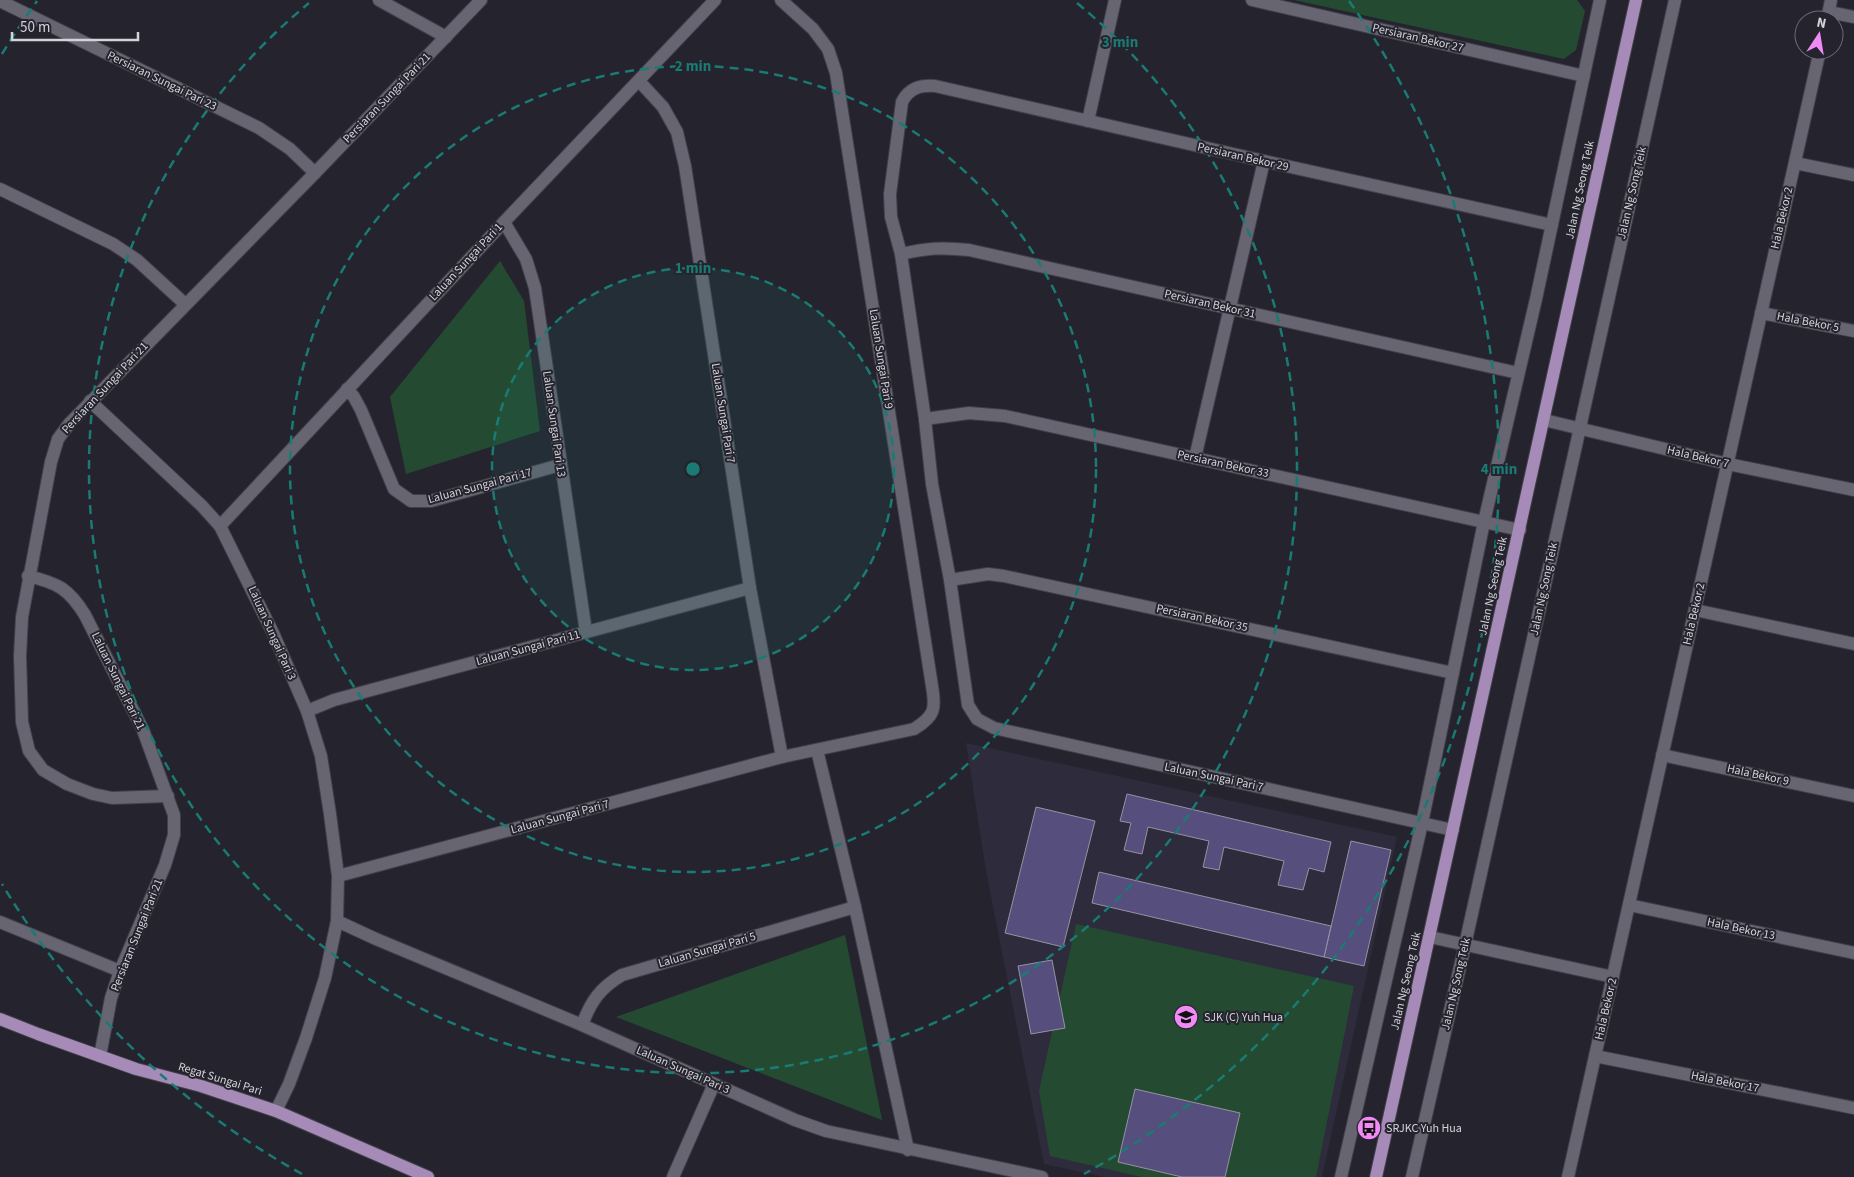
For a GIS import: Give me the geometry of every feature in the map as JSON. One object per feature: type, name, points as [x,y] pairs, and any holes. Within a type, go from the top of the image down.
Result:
[{"type":"main road","name":"Jalan Ng Seong Teik","points":[[1376,1177],[1636,0]]},
{"type":"main road","name":"Regat Sungai Pari","points":[[0,1019],[136,1069],[201,1086],[276,1111],[428,1177]]},
{"type":"street","points":[[379,0],[446,37]]},
{"type":"street","name":"Persiaran Sungai Pari 21","points":[[168,796],[112,798],[93,794],[67,784],[43,770],[29,751],[22,722],[20,656],[22,617],[28,576],[51,462],[58,439],[68,424],[315,173],[481,0]]},
{"type":"street","name":"Laluan Sungai Pari 1","points":[[220,526],[504,222],[715,0]]},
{"type":"street","name":"Laluan Sungai Pari 9","points":[[781,0],[813,30],[828,49],[836,73],[934,701],[933,713],[926,722],[914,728]]},
{"type":"street","points":[[1088,121],[1115,0]]},
{"type":"street","name":"Persiaran Bekor 27","points":[[1252,0],[1584,76]]},
{"type":"street","name":"Jalan Ng Seong Teik","points":[[1341,1177],[1422,823],[1484,522],[1552,225],[1600,0]]},
{"type":"street","name":"Jalan Ng Song Teik","points":[[1412,1177],[1675,0]]},
{"type":"street","name":"Persiaran Sungai Pari 23","points":[[0,2],[259,128],[290,149],[315,173]]},
{"type":"street","name":"Hala Bekor 2","points":[[1568,1177],[1818,60]]},
{"type":"street","name":"Laluan Sungai Pari 7","points":[[639,81],[663,107],[678,132],[685,166],[750,588],[782,757]]},
{"type":"street","name":"Persiaran Bekor 29","points":[[901,254],[891,217],[890,194],[902,102],[906,94],[923,85],[935,86],[1264,162],[1552,225]]},
{"type":"street","points":[[1195,458],[1264,162]]},
{"type":"street","points":[[1795,163],[1854,175]]},
{"type":"street","points":[[0,189],[113,244],[137,260],[185,304]]},
{"type":"street","name":"Laluan Sungai Pari 13","points":[[504,222],[526,259],[535,288],[586,632]]},
{"type":"street","name":"Persiaran Bekor 31","points":[[901,254],[945,247],[969,250],[1518,372]]},
{"type":"street","points":[[901,254],[925,419],[932,484],[950,580]]},
{"type":"street","name":"Hala Bekor 5","points":[[1761,313],[1854,331]]},
{"type":"street","name":"Laluan Sungai Pari 17","points":[[347,389],[361,410],[394,489],[411,501],[431,501],[560,465]]},
{"type":"street","name":"Laluan Sungai Pari 3","points":[[90,402],[202,506],[220,526],[274,633],[307,711],[320,756],[338,876],[337,921],[325,978],[306,1038],[289,1084],[276,1111]]},
{"type":"street","name":"Persiaran Bekor 33","points":[[925,419],[969,413],[1005,416],[1520,530]]},
{"type":"street","name":"Hala Bekor 7","points":[[1544,420],[1728,464],[1854,490]]},
{"type":"street","name":"Persiaran Bekor 35","points":[[950,580],[988,574],[1004,576],[1453,673]]},
{"type":"street","name":"Laluan Sungai Pari 21","points":[[28,576],[43,579],[63,588],[75,599],[85,615],[143,730],[174,815]]},
{"type":"street","name":"Laluan Sungai Pari 7","points":[[950,580],[968,704],[976,719],[994,728],[1453,830]]},
{"type":"street","name":"Laluan Sungai Pari 11","points":[[307,711],[334,700],[750,588]]},
{"type":"street","points":[[1695,610],[1854,644]]},
{"type":"street","name":"Laluan Sungai Pari 7","points":[[338,876],[782,757],[914,728]]},
{"type":"street","points":[[817,750],[855,907],[908,1150]]},
{"type":"street","name":"Hala Bekor 9","points":[[1662,755],[1854,796]]},
{"type":"street","name":"Persiaran Sungai Pari 21","points":[[100,1056],[111,998],[165,865],[174,835],[174,815]]},
{"type":"street","name":"Hala Bekor 13","points":[[1629,905],[1854,953]]},
{"type":"street","name":"Laluan Sungai Pari 5","points":[[582,1025],[596,996],[606,984],[622,975],[855,907]]},
{"type":"street","name":"Laluan Sungai Pari 3","points":[[337,921],[582,1025],[826,1132],[1042,1177]]},
{"type":"street","points":[[0,922],[120,972]]},
{"type":"street","points":[[1430,937],[1613,977]]},
{"type":"street","name":"Hala Bekor 17","points":[[1595,1056],[1854,1108]]},
{"type":"street","points":[[673,1177],[714,1084]]},
{"type":"shaded area","name":"SJK (C) Yuh Hua","points":[[966,743],[1397,837],[1322,1177],[1104,1177],[1044,1164],[986,871]]},
{"type":"green space","points":[[1294,0],[1577,0],[1585,11],[1576,50],[1564,59]]},
{"type":"green space","points":[[500,261],[524,301],[540,431],[406,474],[390,397]]},
{"type":"green space","points":[[1076,924],[1354,986],[1316,1177],[1142,1177],[1050,1156],[1039,1091]]},
{"type":"green space","points":[[845,935],[882,1120],[616,1017]]},
{"type":"building","points":[[1127,794],[1331,842],[1324,872],[1309,868],[1303,890],[1278,885],[1284,861],[1224,847],[1219,870],[1203,867],[1209,841],[1148,827],[1142,854],[1124,850],[1131,823],[1120,821]]},
{"type":"building","points":[[1036,807],[1095,821],[1063,947],[1005,933]]},
{"type":"building","points":[[1351,841],[1391,850],[1364,966],[1324,957]]},
{"type":"building","points":[[1099,872],[1331,926],[1324,957],[1092,903]]},
{"type":"building","points":[[1052,960],[1065,1028],[1031,1034],[1018,966]]},
{"type":"building","points":[[1135,1089],[1240,1113],[1225,1177],[1182,1177],[1118,1162]]},
{"type":"place","name":"SJK (C) Yuh Hua","points":[[1186,1017]]},
{"type":"place","name":"SRJKC Yuh Hua","points":[[1369,1128]]}]
